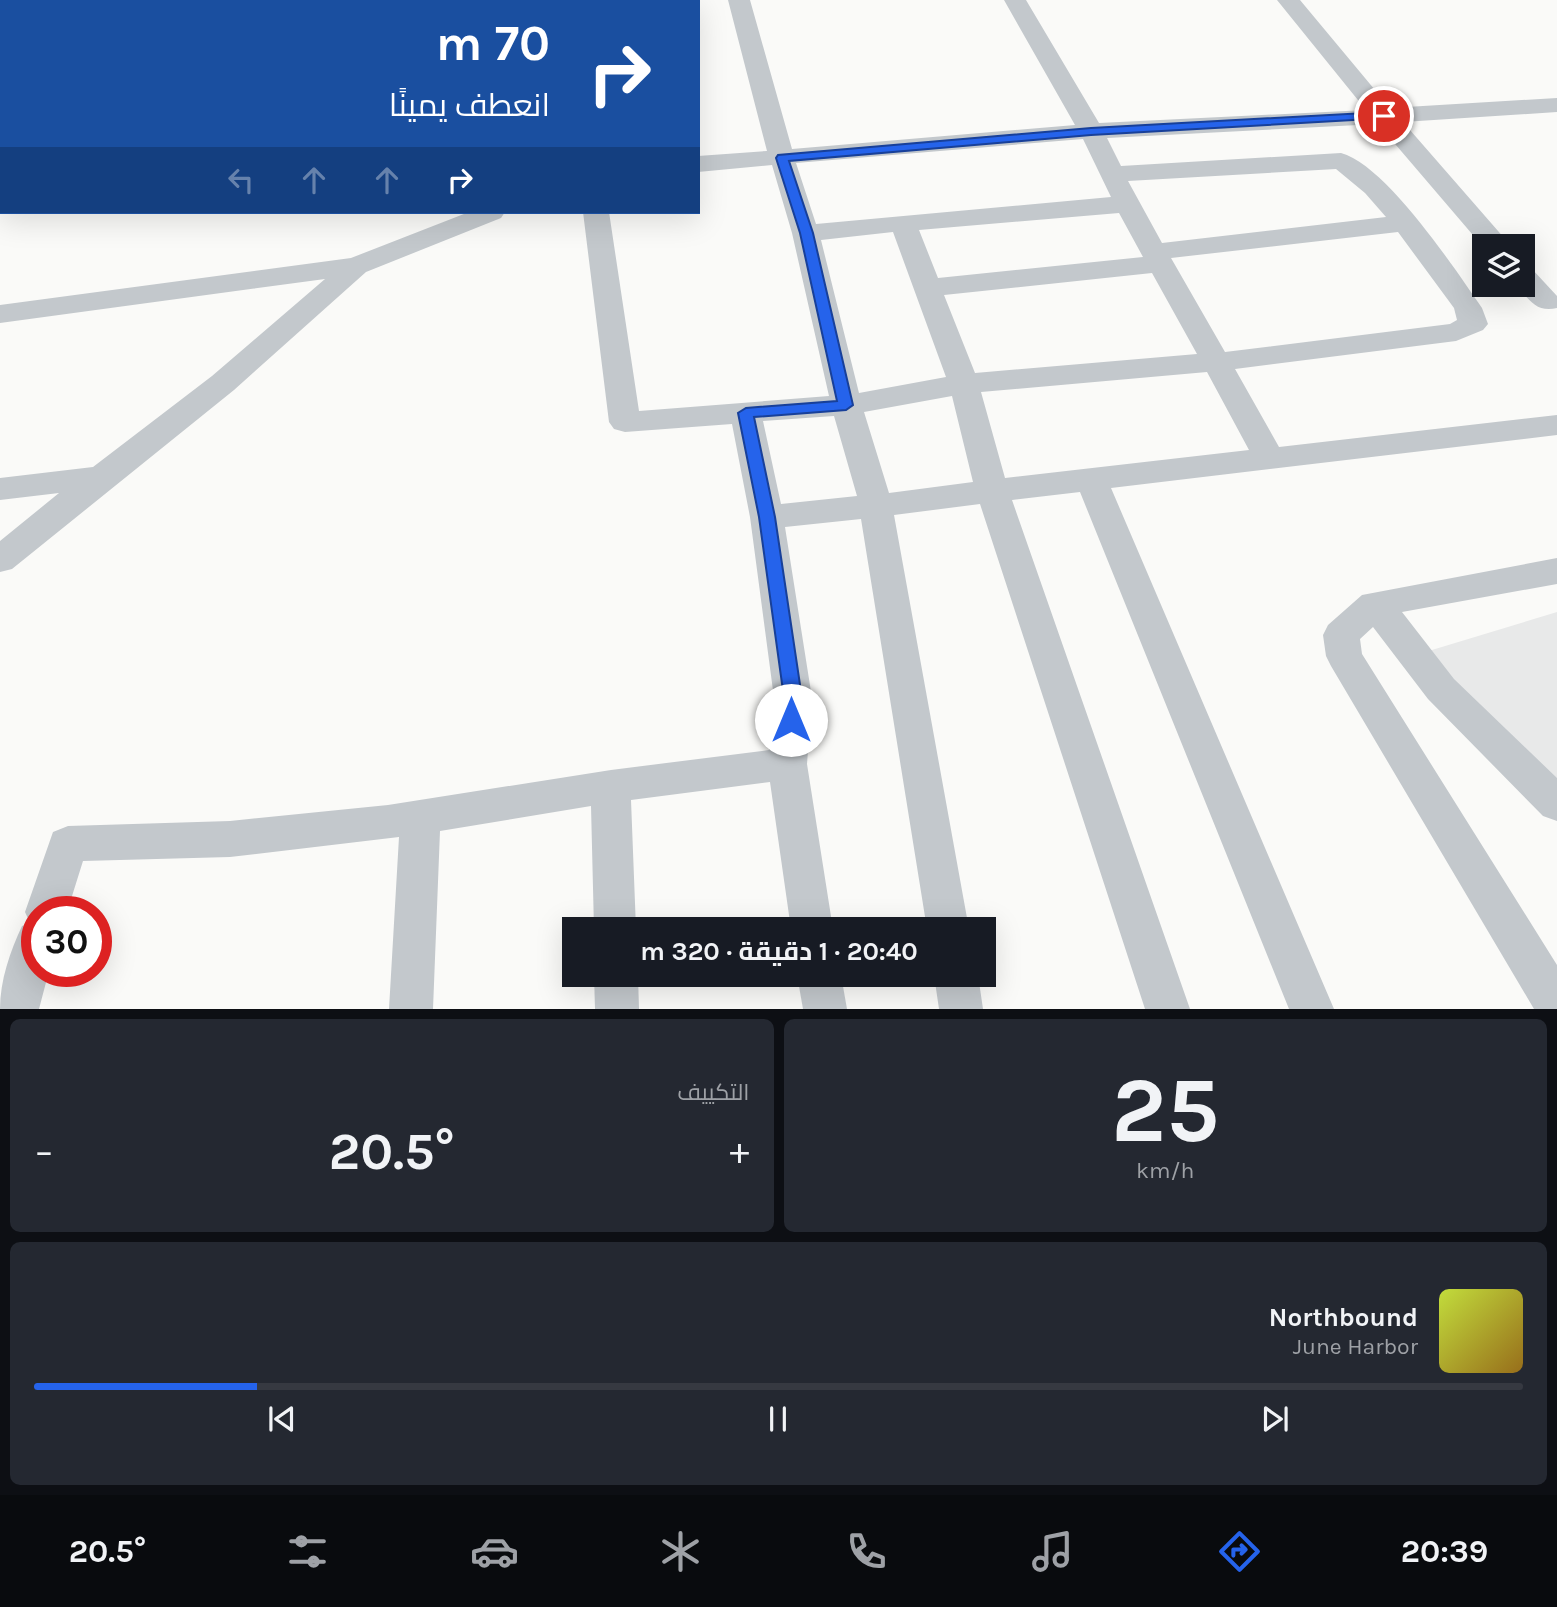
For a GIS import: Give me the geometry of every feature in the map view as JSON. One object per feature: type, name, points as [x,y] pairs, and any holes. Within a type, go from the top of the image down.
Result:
[{"type":"street","points":[[739,0],[782,158],[806,233],[846,405],[876,506],[946,917]]},
{"type":"street","points":[[1015,0],[1091,131],[1127,204],[1269,458]]},
{"type":"street","points":[[1288,0],[1487,234]]},
{"type":"street","points":[[700,164],[1091,131],[1557,105]]},
{"type":"street","points":[[596,214],[625,422],[846,405],[964,384],[1216,362],[1456,332],[1473,324],[1468,308],[1404,223],[1358,169],[1341,161],[1114,174]]},
{"type":"street","points":[[806,233],[1127,204]]},
{"type":"street","points":[[0,314],[356,266],[487,214]]},
{"type":"street","points":[[903,223],[964,384],[992,491],[1168,1009]]},
{"type":"street","points":[[927,288],[1404,223]]},
{"type":"street","points":[[0,560],[223,383],[356,266]]},
{"type":"street","points":[[1535,288],[1554,306]]},
{"type":"street","points":[[746,413],[767,517],[793,698],[787,764],[810,917]]},
{"type":"street","points":[[767,517],[1557,425]]},
{"type":"street","points":[[0,489],[102,477]]},
{"type":"street","points":[[1091,479],[1312,1009]]},
{"type":"street","points":[[1557,571],[1375,604],[1341,635],[1344,656],[1557,1005]]},
{"type":"street","points":[[1375,604],[1441,689],[1557,804]]},
{"type":"street","points":[[51,896],[68,844],[230,839],[388,822],[611,786],[787,764]]},
{"type":"street","points":[[611,786],[615,917]]},
{"type":"street","points":[[411,1009],[420,815]]},
{"type":"street","points":[[16,1009],[23,987]]},
{"type":"street","points":[[616,987],[617,1009]]},
{"type":"street","points":[[822,987],[825,1009]]},
{"type":"street","points":[[958,987],[961,1009]]},
{"type":"shaded area","points":[[1557,612],[1557,783],[1422,653]]},
{"type":"route","points":[[791,720],[793,698],[767,517],[746,413],[846,405],[806,233],[782,158],[1091,131],[1384,116]]}]
